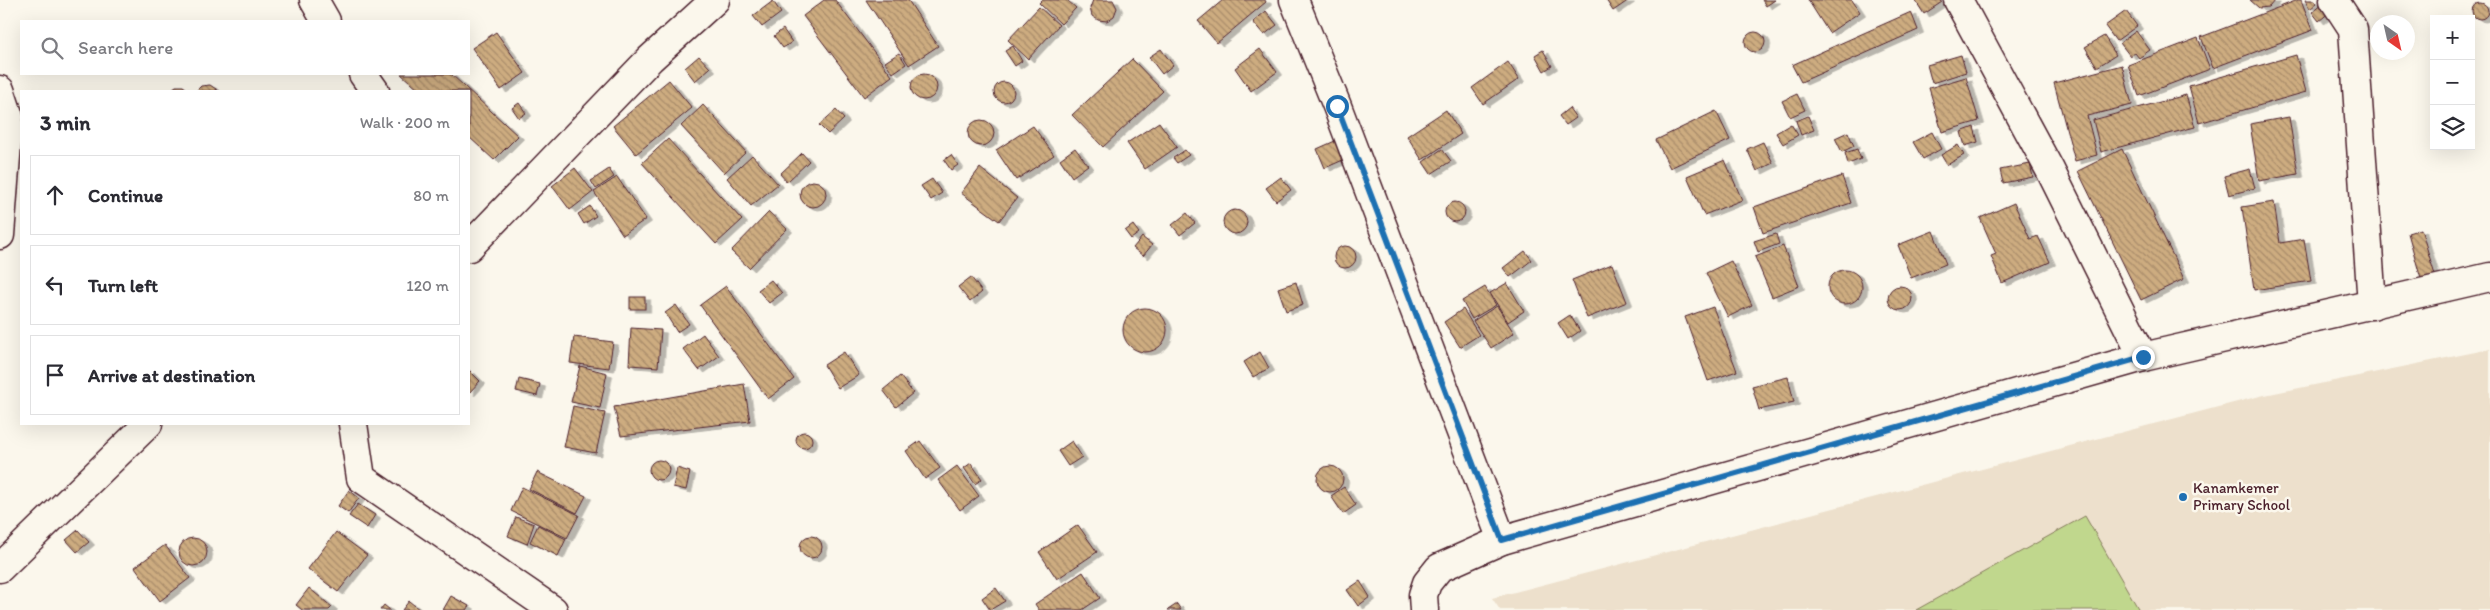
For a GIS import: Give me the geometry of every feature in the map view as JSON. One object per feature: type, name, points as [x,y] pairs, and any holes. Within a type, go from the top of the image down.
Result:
[{"type":"street","points":[[314,0],[325,20]]},
{"type":"street","points":[[470,245],[650,59],[716,0]]},
{"type":"street","points":[[1294,0],[1348,134],[1502,540]]},
{"type":"street","points":[[1958,0],[2050,170],[2143,357]]},
{"type":"street","points":[[2334,0],[2353,29],[2372,305]]},
{"type":"street","points":[[363,75],[374,90]]},
{"type":"street","points":[[0,90],[10,116],[0,235]]},
{"type":"street","points":[[1424,610],[1423,595],[1427,583],[1440,568],[1502,540],[2143,357],[2490,277]]},
{"type":"street","points":[[0,568],[147,425]]},
{"type":"street","points":[[353,425],[361,478],[553,610]]},
{"type":"shaded area","name":"Kanamkemer Primary School","points":[[2490,349],[2490,610],[1500,610],[1492,598],[2260,396]]},
{"type":"green space","points":[[2085,516],[2139,610],[1916,610]]},
{"type":"building","points":[[824,0],[835,0],[892,76],[864,97],[803,16]]},
{"type":"building","points":[[866,0],[908,0],[938,46],[909,65]]},
{"type":"building","points":[[1042,0],[1067,0],[1076,8],[1061,24],[1039,3]]},
{"type":"building","points":[[1093,0],[1113,0],[1117,8],[1114,16],[1107,21],[1098,20],[1092,16],[1090,8]]},
{"type":"building","points":[[1223,0],[1265,0],[1266,2],[1217,43],[1198,21]]},
{"type":"building","points":[[1606,0],[1629,0],[1613,11]]},
{"type":"building","points":[[1762,0],[1775,0],[1766,6]]},
{"type":"building","points":[[1808,0],[1852,0],[1860,12],[1829,33]]},
{"type":"building","points":[[1915,0],[1941,0],[1942,2],[1924,14]]},
{"type":"building","points":[[2250,0],[2275,0],[2269,7],[2259,8]]},
{"type":"building","points":[[2301,0],[2313,30],[2213,68],[2201,37]]},
{"type":"building","points":[[2305,0],[2315,0],[2317,3],[2310,9]]},
{"type":"building","points":[[773,1],[781,13],[762,27],[753,16]]},
{"type":"building","points":[[2323,3],[2330,12],[2319,21],[2312,12]]},
{"type":"building","points":[[2477,3],[2483,3],[2488,8],[2488,14],[2483,19],[2477,19],[2472,14],[2472,8]]},
{"type":"building","points":[[1039,7],[1059,25],[1028,59],[1008,40]]},
{"type":"building","points":[[1266,11],[1277,25],[1264,35],[1253,22]]},
{"type":"building","points":[[2126,11],[2137,26],[2116,41],[2105,26]]},
{"type":"building","points":[[1911,12],[1918,30],[1801,82],[1792,65]]},
{"type":"building","points":[[783,29],[792,42],[783,48],[774,36]]},
{"type":"building","points":[[2136,31],[2150,50],[2139,58],[2135,53],[2130,56],[2120,43]]},
{"type":"building","points":[[496,32],[525,73],[501,90],[472,48]]},
{"type":"building","points":[[1755,32],[1762,35],[1765,42],[1762,49],[1755,52],[1748,49],[1745,42],[1748,35]]},
{"type":"building","points":[[2104,36],[2116,55],[2097,67],[2085,47]]},
{"type":"building","points":[[2198,38],[2210,69],[2139,96],[2128,65]]},
{"type":"building","points":[[1013,46],[1022,61],[1015,66],[1005,51]]},
{"type":"building","points":[[1161,49],[1173,65],[1162,74],[1149,57]]},
{"type":"building","points":[[1260,49],[1277,72],[1251,91],[1235,68]]},
{"type":"building","points":[[1543,50],[1552,66],[1544,71],[1535,55]]},
{"type":"building","points":[[899,53],[906,64],[893,73],[885,62]]},
{"type":"building","points":[[1961,55],[1966,72],[1932,83],[1927,65]]},
{"type":"building","points":[[2296,55],[2306,92],[2199,123],[2189,86]]},
{"type":"building","points":[[699,56],[710,68],[695,81],[685,68]]},
{"type":"building","points":[[1132,59],[1163,91],[1103,147],[1072,115]]},
{"type":"building","points":[[1508,62],[1519,79],[1483,104],[1472,88]]},
{"type":"building","points":[[2122,65],[2132,105],[2087,116],[2097,155],[2075,161],[2054,83]]},
{"type":"building","points":[[924,74],[933,78],[937,87],[933,96],[924,100],[915,96],[911,87],[915,78]]},
{"type":"building","points":[[402,75],[452,75],[468,90],[419,90]]},
{"type":"building","points":[[1966,77],[1979,121],[1942,132],[1929,88]]},
{"type":"building","points":[[669,80],[692,108],[636,154],[613,126]]},
{"type":"building","points":[[1004,82],[1011,85],[1014,92],[1011,99],[1004,102],[997,99],[994,92],[997,85]]},
{"type":"building","points":[[210,85],[218,90],[197,90],[201,86]]},
{"type":"building","points":[[176,86],[183,86],[189,90],[170,90]]},
{"type":"building","points":[[470,92],[518,136],[494,160],[470,138]]},
{"type":"building","points":[[1797,94],[1805,110],[1790,117],[1782,101]]},
{"type":"building","points":[[2186,95],[2195,127],[2101,152],[2093,120]]},
{"type":"building","points":[[519,103],[526,113],[519,118],[512,108]]},
{"type":"building","points":[[703,105],[746,152],[724,173],[681,126]]},
{"type":"building","points":[[1569,108],[1576,118],[1566,125],[1559,116]]},
{"type":"building","points":[[836,110],[844,119],[828,134],[819,125]]},
{"type":"building","points":[[1446,110],[1461,134],[1422,160],[1407,136]]},
{"type":"building","points":[[1716,111],[1730,140],[1670,168],[1656,140]]},
{"type":"building","points":[[1808,116],[1814,130],[1801,135],[1796,121]]},
{"type":"building","points":[[2289,117],[2298,174],[2259,181],[2250,124]]},
{"type":"building","points":[[981,120],[990,124],[994,133],[990,142],[981,146],[972,142],[968,133],[972,124]]},
{"type":"building","points":[[1159,122],[1177,147],[1145,169],[1127,143]]},
{"type":"building","points":[[1791,124],[1798,135],[1783,144],[1776,133]]},
{"type":"building","points":[[1033,126],[1054,155],[1016,180],[996,150]]},
{"type":"building","points":[[1974,127],[1978,142],[1965,146],[1961,132]]},
{"type":"building","points":[[1848,132],[1854,146],[1842,152],[1835,138]]},
{"type":"building","points":[[1932,132],[1941,149],[1923,159],[1913,142]]},
{"type":"building","points":[[668,139],[742,220],[716,244],[642,163]]},
{"type":"building","points":[[1335,141],[1343,160],[1325,168],[1317,149]]},
{"type":"building","points":[[1763,142],[1773,163],[1757,171],[1747,149]]},
{"type":"building","points":[[1958,145],[1964,155],[1947,165],[1941,155]]},
{"type":"building","points":[[1075,148],[1088,165],[1072,177],[1060,159]]},
{"type":"building","points":[[1442,149],[1451,161],[1431,174],[1423,162]]},
{"type":"building","points":[[1857,149],[1861,159],[1848,164],[1845,153]]},
{"type":"building","points":[[2122,149],[2184,279],[2141,300],[2078,171]]},
{"type":"building","points":[[1185,150],[1189,155],[1177,163],[1173,158]]},
{"type":"building","points":[[802,153],[809,161],[787,182],[780,174]]},
{"type":"building","points":[[752,155],[778,184],[751,206],[727,178]]},
{"type":"building","points":[[951,155],[958,165],[951,170],[944,160]]},
{"type":"building","points":[[1725,160],[1742,200],[1704,215],[1687,176]]},
{"type":"building","points":[[2030,164],[2033,177],[2003,183],[2000,170]]},
{"type":"building","points":[[575,168],[593,192],[570,210],[552,186]]},
{"type":"building","points":[[980,168],[1017,198],[999,221],[961,193]]},
{"type":"building","points":[[609,169],[614,177],[596,189],[591,181]]},
{"type":"building","points":[[2250,169],[2255,188],[2229,195],[2224,176]]},
{"type":"building","points":[[1842,176],[1851,203],[1763,233],[1754,207]]},
{"type":"building","points":[[617,177],[646,219],[623,235],[594,192]]},
{"type":"building","points":[[1281,177],[1291,190],[1276,201],[1266,188]]},
{"type":"building","points":[[932,179],[942,193],[931,200],[921,186]]},
{"type":"building","points":[[813,181],[822,185],[826,194],[822,203],[813,207],[804,203],[800,194],[804,185]]},
{"type":"building","points":[[1455,202],[1462,205],[1465,212],[1462,219],[1455,222],[1448,219],[1445,212],[1448,205]]},
{"type":"building","points":[[2274,202],[2280,243],[2304,239],[2311,281],[2254,290],[2242,207]]},
{"type":"building","points":[[2014,203],[2030,239],[2038,236],[2050,262],[2002,283],[1991,256],[1996,254],[1980,218]]},
{"type":"building","points":[[590,206],[596,216],[584,224],[578,214]]},
{"type":"building","points":[[1235,210],[1240,211],[1246,217],[1246,227],[1240,233],[1235,234],[1230,233],[1224,227],[1223,222],[1224,217],[1230,211]]},
{"type":"building","points":[[769,212],[787,229],[749,268],[731,251]]},
{"type":"building","points":[[1187,213],[1195,223],[1180,235],[1172,225]]},
{"type":"building","points":[[1133,225],[1139,233],[1131,239],[1125,231]]},
{"type":"building","points":[[2421,229],[2435,275],[2421,279],[2408,233]]},
{"type":"building","points":[[1933,231],[1946,264],[1911,278],[1898,245]]},
{"type":"building","points":[[1776,234],[1779,244],[1758,252],[1754,241]]},
{"type":"building","points":[[1142,237],[1152,245],[1143,256],[1133,248]]},
{"type":"building","points":[[1345,246],[1353,249],[1356,257],[1353,265],[1345,268],[1337,265],[1334,257],[1337,249]]},
{"type":"building","points":[[1783,246],[1799,286],[1772,297],[1755,257]]},
{"type":"building","points":[[1525,251],[1532,260],[1510,277],[1503,268]]},
{"type":"building","points":[[1731,261],[1752,305],[1728,317],[1706,273]]},
{"type":"building","points":[[1612,264],[1627,302],[1587,318],[1572,280]]},
{"type":"building","points":[[1845,270],[1852,271],[1857,275],[1861,280],[1861,294],[1857,299],[1852,303],[1845,304],[1838,303],[1833,299],[1829,294],[1828,287],[1829,280],[1833,275],[1838,271]]},
{"type":"building","points":[[971,277],[982,292],[970,302],[958,287]]},
{"type":"building","points":[[771,280],[782,293],[769,303],[758,290]]},
{"type":"building","points":[[1296,282],[1303,305],[1286,311],[1278,288]]},
{"type":"building","points":[[1507,283],[1524,311],[1508,322],[1490,293]]},
{"type":"building","points":[[726,286],[794,379],[768,399],[700,305]]},
{"type":"building","points":[[1900,286],[1905,287],[1911,293],[1911,303],[1905,309],[1900,310],[1895,309],[1889,303],[1888,298],[1889,293],[1895,287]]},
{"type":"building","points":[[1485,287],[1496,305],[1472,319],[1462,301]]},
{"type":"building","points":[[630,297],[645,297],[645,309],[630,309]]},
{"type":"building","points":[[676,305],[689,324],[677,332],[665,313]]},
{"type":"building","points":[[1497,306],[1514,333],[1491,348],[1473,321]]},
{"type":"building","points":[[1713,307],[1737,371],[1708,381],[1685,317]]},
{"type":"building","points":[[1149,308],[1161,314],[1166,321],[1166,339],[1161,346],[1154,351],[1141,352],[1129,346],[1124,339],[1123,326],[1129,314],[1136,309]]},
{"type":"building","points":[[1463,309],[1479,335],[1460,347],[1444,322]]},
{"type":"building","points":[[1570,315],[1580,331],[1568,339],[1558,323]]},
{"type":"building","points":[[631,328],[661,330],[658,367],[629,365]]},
{"type":"building","points":[[703,334],[719,356],[699,370],[683,349]]},
{"type":"building","points":[[574,337],[613,342],[609,368],[570,363]]},
{"type":"building","points":[[844,352],[859,375],[838,388],[824,365]]},
{"type":"building","points":[[1260,352],[1269,368],[1253,377],[1244,362]]},
{"type":"building","points":[[580,366],[607,373],[600,408],[571,402]]},
{"type":"building","points":[[470,371],[480,381],[470,392]]},
{"type":"building","points":[[900,376],[913,393],[896,407],[883,390]]},
{"type":"building","points":[[1788,377],[1794,402],[1759,410],[1752,386]]},
{"type":"building","points":[[519,379],[540,384],[537,396],[516,391]]},
{"type":"building","points":[[744,384],[750,421],[621,436],[614,407]]},
{"type":"building","points":[[573,406],[605,413],[596,453],[564,447]]},
{"type":"building","points":[[804,432],[810,434],[812,440],[810,446],[804,448],[798,446],[796,440],[798,434]]},
{"type":"building","points":[[920,441],[940,468],[925,479],[906,451]]},
{"type":"building","points":[[1072,441],[1082,457],[1068,466],[1058,451]]},
{"type":"building","points":[[659,460],[666,463],[669,470],[666,477],[659,480],[652,477],[649,470],[652,463]]},
{"type":"building","points":[[971,463],[982,479],[975,484],[964,468]]},
{"type":"building","points":[[957,466],[979,496],[960,510],[938,480]]},
{"type":"building","points":[[1330,466],[1340,469],[1343,479],[1340,489],[1330,492],[1320,489],[1317,479],[1320,469]]},
{"type":"building","points":[[677,468],[690,472],[686,490],[673,487]]},
{"type":"building","points":[[537,472],[586,496],[577,513],[529,489]]},
{"type":"building","points":[[522,487],[579,515],[567,538],[511,511]]},
{"type":"building","points":[[1344,487],[1356,505],[1343,514],[1331,496]]},
{"type":"building","points":[[349,490],[359,498],[348,513],[338,506]]},
{"type":"building","points":[[358,504],[375,515],[367,528],[349,516]]},
{"type":"building","points":[[516,517],[534,524],[527,544],[508,536]]},
{"type":"building","points":[[538,525],[566,539],[558,556],[530,542]]},
{"type":"building","points":[[1078,525],[1097,552],[1057,579],[1039,552]]},
{"type":"building","points":[[78,530],[89,542],[77,552],[66,540]]},
{"type":"building","points":[[336,532],[367,555],[338,592],[308,569]]},
{"type":"building","points":[[811,536],[819,539],[822,547],[819,555],[811,558],[803,555],[800,547],[803,539]]},
{"type":"building","points":[[193,538],[203,542],[207,552],[203,562],[193,566],[183,562],[179,552],[183,542]]},
{"type":"building","points":[[165,545],[190,578],[160,601],[135,567]]},
{"type":"building","points":[[1083,572],[1100,598],[1082,610],[1039,610],[1035,604]]},
{"type":"building","points":[[1360,581],[1370,597],[1358,606],[1347,590]]},
{"type":"building","points":[[309,588],[332,607],[329,610],[302,610],[296,605]]},
{"type":"building","points":[[996,588],[1005,601],[990,610],[982,598]]},
{"type":"building","points":[[451,596],[469,606],[466,610],[443,610]]},
{"type":"building","points":[[409,601],[420,610],[402,610]]},
{"type":"building","points":[[1177,604],[1181,610],[1168,610]]},
{"type":"building","points":[[384,605],[390,610],[380,610]]},
{"type":"place","name":"Kanamkemer Primary School","points":[[2183,497]]},
{"type":"route","points":[[1337,106],[1502,540],[2143,357]]}]
